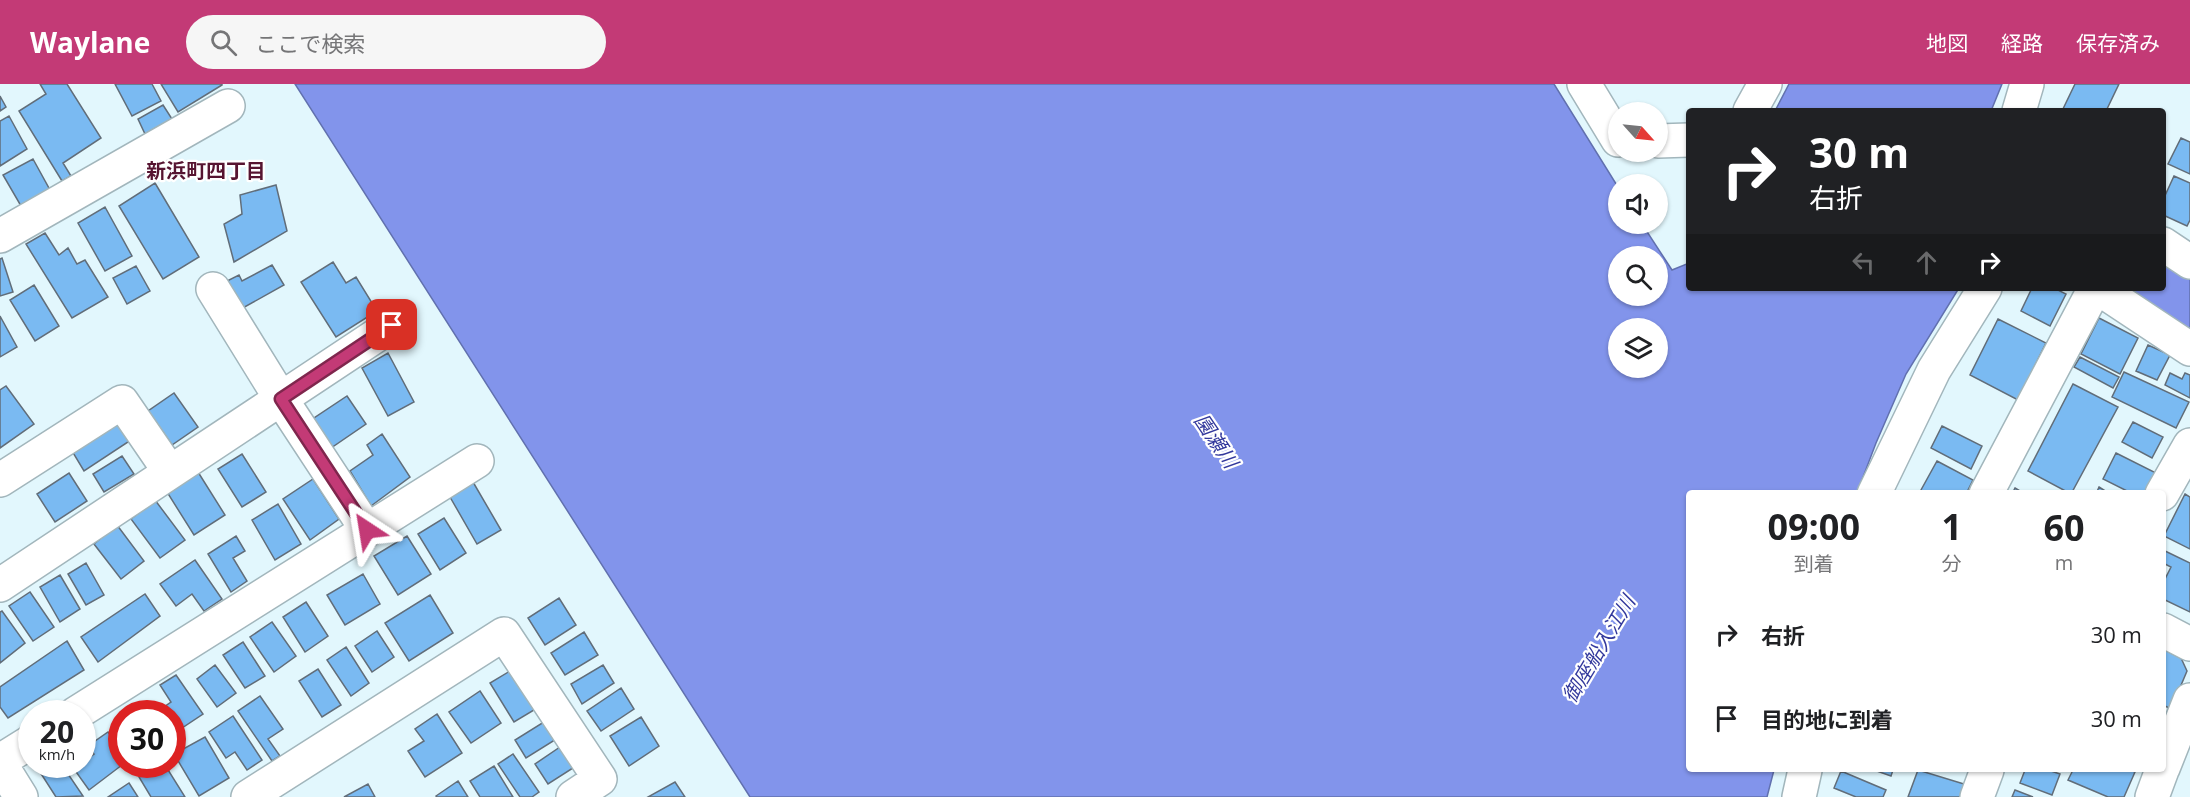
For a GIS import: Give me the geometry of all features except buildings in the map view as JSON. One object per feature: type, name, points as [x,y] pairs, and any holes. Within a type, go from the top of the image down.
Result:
[{"type":"street","points":[[1584,84],[1608,124]]},
{"type":"street","points":[[1752,108],[1765,84]]},
{"type":"street","points":[[2020,108],[2027,84]]},
{"type":"street","points":[[3,228],[228,106]]},
{"type":"street","points":[[1668,141],[1686,140]]},
{"type":"street","points":[[2166,246],[2190,262]]},
{"type":"street","points":[[213,289],[281,399],[367,530]]},
{"type":"street","points":[[1877,490],[1934,370],[1983,291]]},
{"type":"street","points":[[1988,490],[2095,291]]},
{"type":"street","points":[[2102,291],[2190,349]]},
{"type":"street","points":[[0,585],[392,325]]},
{"type":"street","points":[[0,480],[122,402],[170,472]]},
{"type":"street","points":[[2164,490],[2190,445]]},
{"type":"street","points":[[96,701],[477,461]]},
{"type":"street","points":[[2166,632],[2190,644]]},
{"type":"street","points":[[248,797],[504,634],[600,779],[573,797]]},
{"type":"street","points":[[2166,761],[2190,700]]},
{"type":"street","points":[[18,750],[0,762],[21,797]]},
{"type":"street","points":[[1799,797],[1805,772]]},
{"type":"street","points":[[1977,797],[1986,772]]},
{"type":"street","points":[[2152,797],[2162,772]]},
{"type":"water","points":[[295,84],[1554,84],[1610,174],[1608,174],[1608,234],[1649,234],[1656,246],[1608,246],[1608,306],[1668,306],[1668,264],[1672,270],[1686,264],[1686,291],[1957,291],[1906,374],[1858,490],[1686,490],[1686,772],[1773,772],[1767,797],[750,797]]},
{"type":"water","points":[[1789,84],[2002,84],[1992,108],[1777,108]]},
{"type":"water","points":[[2166,263],[2190,279],[2190,332],[2129,291],[2166,291]]},
{"type":"district","name":"新浜町四丁目","points":[[206,171]]},
{"type":"route","points":[[367,530],[281,399],[392,325]]},
{"type":"water label","name":"園瀬川","points":[[1216,441]]},
{"type":"water label","name":"御座船入江川","points":[[1599,649]]}]
